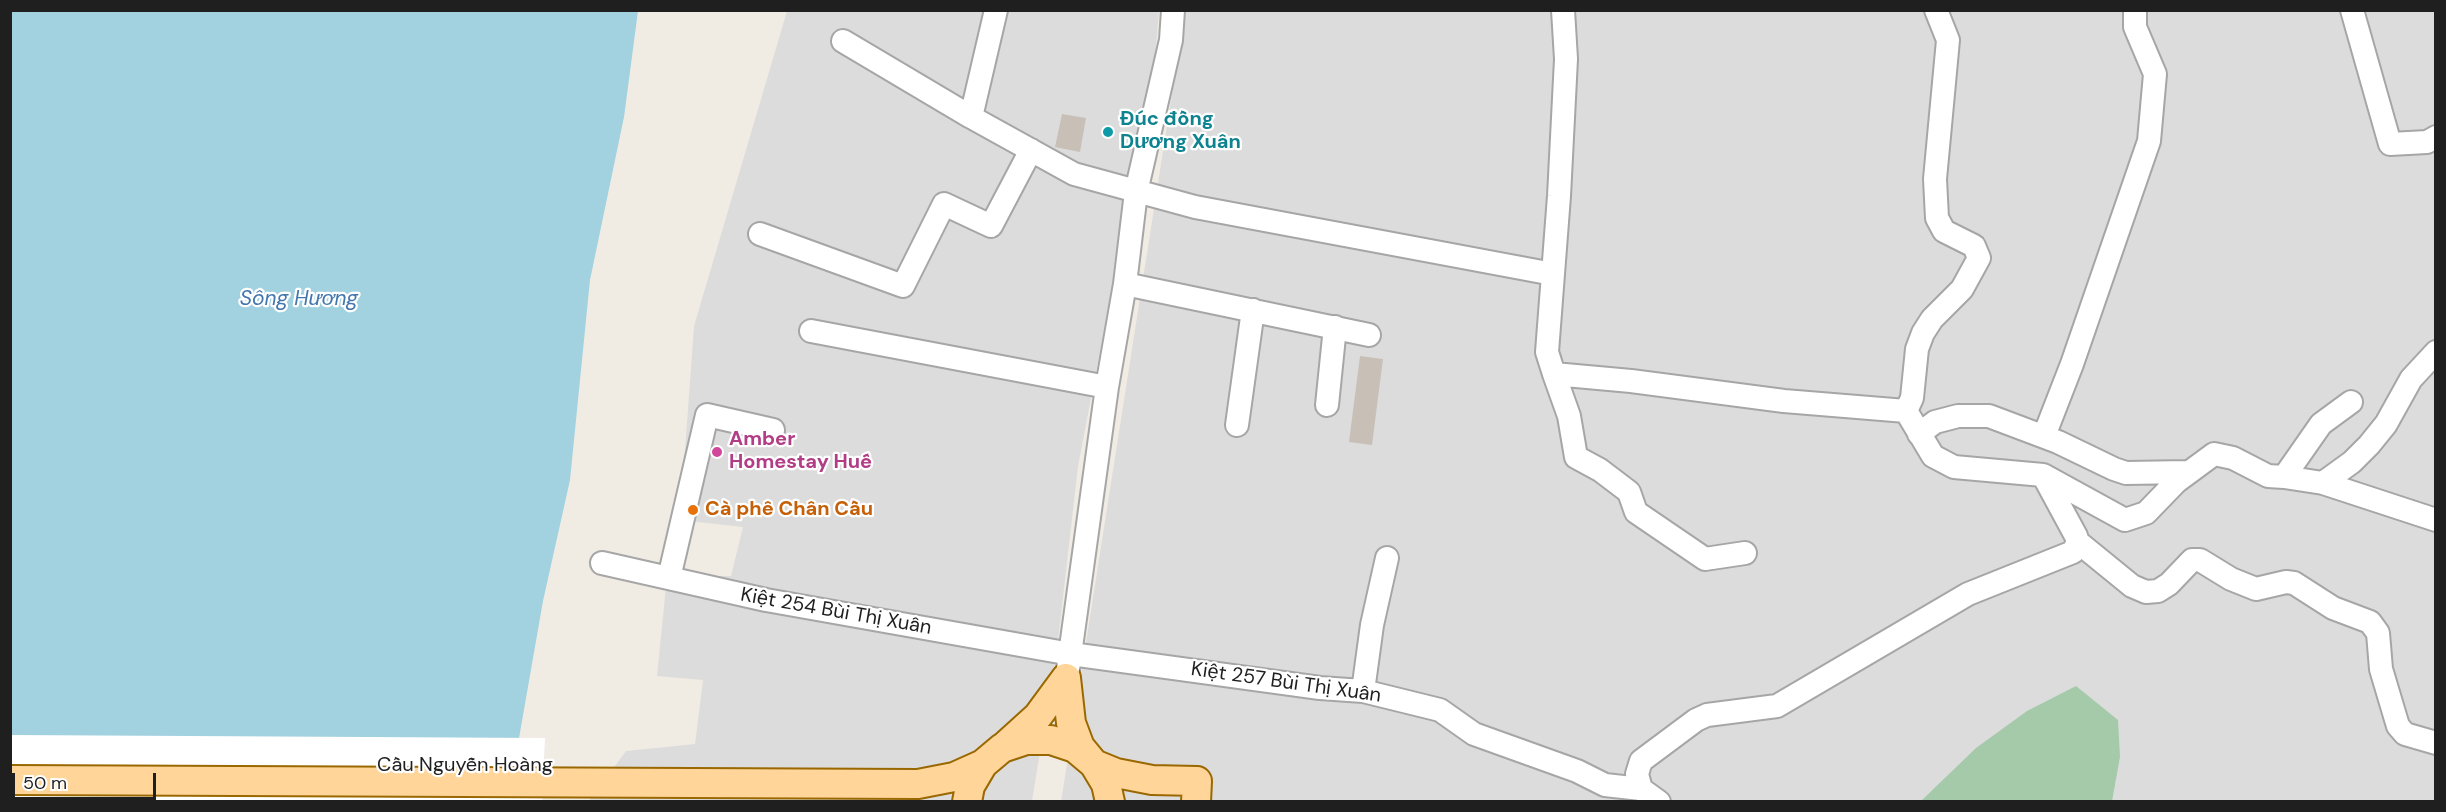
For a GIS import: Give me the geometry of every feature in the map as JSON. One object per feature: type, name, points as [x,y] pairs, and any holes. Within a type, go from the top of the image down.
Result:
[{"type":"main road","points":[[966,801],[970,786],[992,756],[1038,716],[1068,666]]},
{"type":"main road","points":[[1068,666],[1071,723],[1080,747],[1106,784],[1110,801]]},
{"type":"main road","points":[[992,756],[1026,740],[1051,740],[1075,748],[1094,764],[1116,773],[1152,780],[1197,781],[1196,801]]},
{"type":"main road","name":"Cầu Nguyễn Hoàng","points":[[10,764],[668,775],[918,784],[954,777],[992,756]]},
{"type":"main road","name":"Cầu Nguyễn Hoàng","points":[[10,780],[668,775]]},
{"type":"street","points":[[971,117],[996,10]]},
{"type":"street","points":[[1068,666],[1107,387],[1125,284],[1136,192],[1171,40],[1173,10]]},
{"type":"street","points":[[1563,10],[1566,59],[1547,352],[1569,416],[1576,458],[1600,470],[1629,492],[1636,512],[1705,559],[1745,553]]},
{"type":"street","points":[[1906,411],[1912,398],[1917,349],[1923,333],[1932,319],[1962,289],[1979,258],[1974,246],[1948,234],[1939,225],[1935,179],[1947,40],[1936,10]]},
{"type":"street","points":[[2044,436],[2072,364],[2149,141],[2155,74],[2135,27],[2135,10]]},
{"type":"street","points":[[2352,10],[2390,144],[2427,142],[2436,137]]},
{"type":"street","points":[[843,40],[971,117],[1074,174],[1195,207],[1553,274]]},
{"type":"street","points":[[760,234],[903,286],[944,204],[991,226],[1030,150]]},
{"type":"street","points":[[1125,284],[1370,334]]},
{"type":"street","points":[[1237,425],[1253,310]]},
{"type":"street","points":[[1327,405],[1335,327]]},
{"type":"street","points":[[811,331],[1107,387]]},
{"type":"street","points":[[2323,483],[2352,462],[2369,445],[2386,424],[2411,379],[2436,352]]},
{"type":"street","points":[[1554,374],[1631,381],[1784,401],[1906,411]]},
{"type":"street","points":[[2284,477],[2321,424],[2351,402]]},
{"type":"street","points":[[1906,411],[1933,456],[1953,467],[2043,475],[2125,520],[2146,513],[2188,472],[2214,453],[2233,458],[2268,476],[2323,483],[2436,520]]},
{"type":"street","points":[[669,578],[707,415],[774,430]]},
{"type":"street","points":[[1919,434],[1935,422],[1958,416],[1989,416],[2044,436],[2097,462],[2126,472],[2188,472]]},
{"type":"street","points":[[2043,475],[2078,542],[2132,586],[2146,592],[2158,591],[2169,584],[2192,560],[2200,560],[2231,579],[2256,590],[2286,582],[2294,583],[2333,608],[2370,622],[2378,633],[2381,669],[2398,726],[2405,734],[2436,743]]},
{"type":"street","points":[[1650,795],[1637,774],[1641,761],[1696,720],[1707,715],[1777,706],[1968,594],[2069,554],[2078,542]]},
{"type":"street","points":[[1363,691],[1372,625],[1387,558]]},
{"type":"street","name":"Kiệt 254 Bùi Thị Xuân","points":[[602,563],[1068,666]]},
{"type":"street","name":"Kiệt 257 Bùi Thị Xuân","points":[[1068,666],[1363,691],[1440,710],[1474,734],[1577,771],[1601,793],[1650,795]]},
{"type":"shaded area","points":[[787,11],[1159,11],[1154,70],[1078,466],[1058,641],[1032,801],[588,802],[626,751],[695,744],[703,680],[657,676],[667,576],[731,576],[743,527],[680,520],[694,326]]},
{"type":"shaded area","points":[[1185,11],[2435,11],[2435,801],[1061,802]]},
{"type":"green space","points":[[2076,686],[2118,720],[2120,757],[2112,801],[1921,801],[1976,748],[2027,711]]},
{"type":"water","name":"Sông Hương","points":[[10,11],[638,11],[624,117],[590,280],[570,480],[543,601],[508,801],[11,801]]},
{"type":"pier","points":[[11,735],[545,738],[542,801],[11,802]]},
{"type":"building","points":[[1062,114],[1086,118],[1080,152],[1055,147]]},
{"type":"building","points":[[1360,356],[1383,359],[1372,445],[1349,442]]},
{"type":"place","name":"Đúc đồng Dương Xuân","points":[[1108,132]]},
{"type":"place","name":"Amber Homestay Huế","points":[[717,452]]},
{"type":"place","name":"Cà phê Chân Cầu","points":[[693,510]]}]
